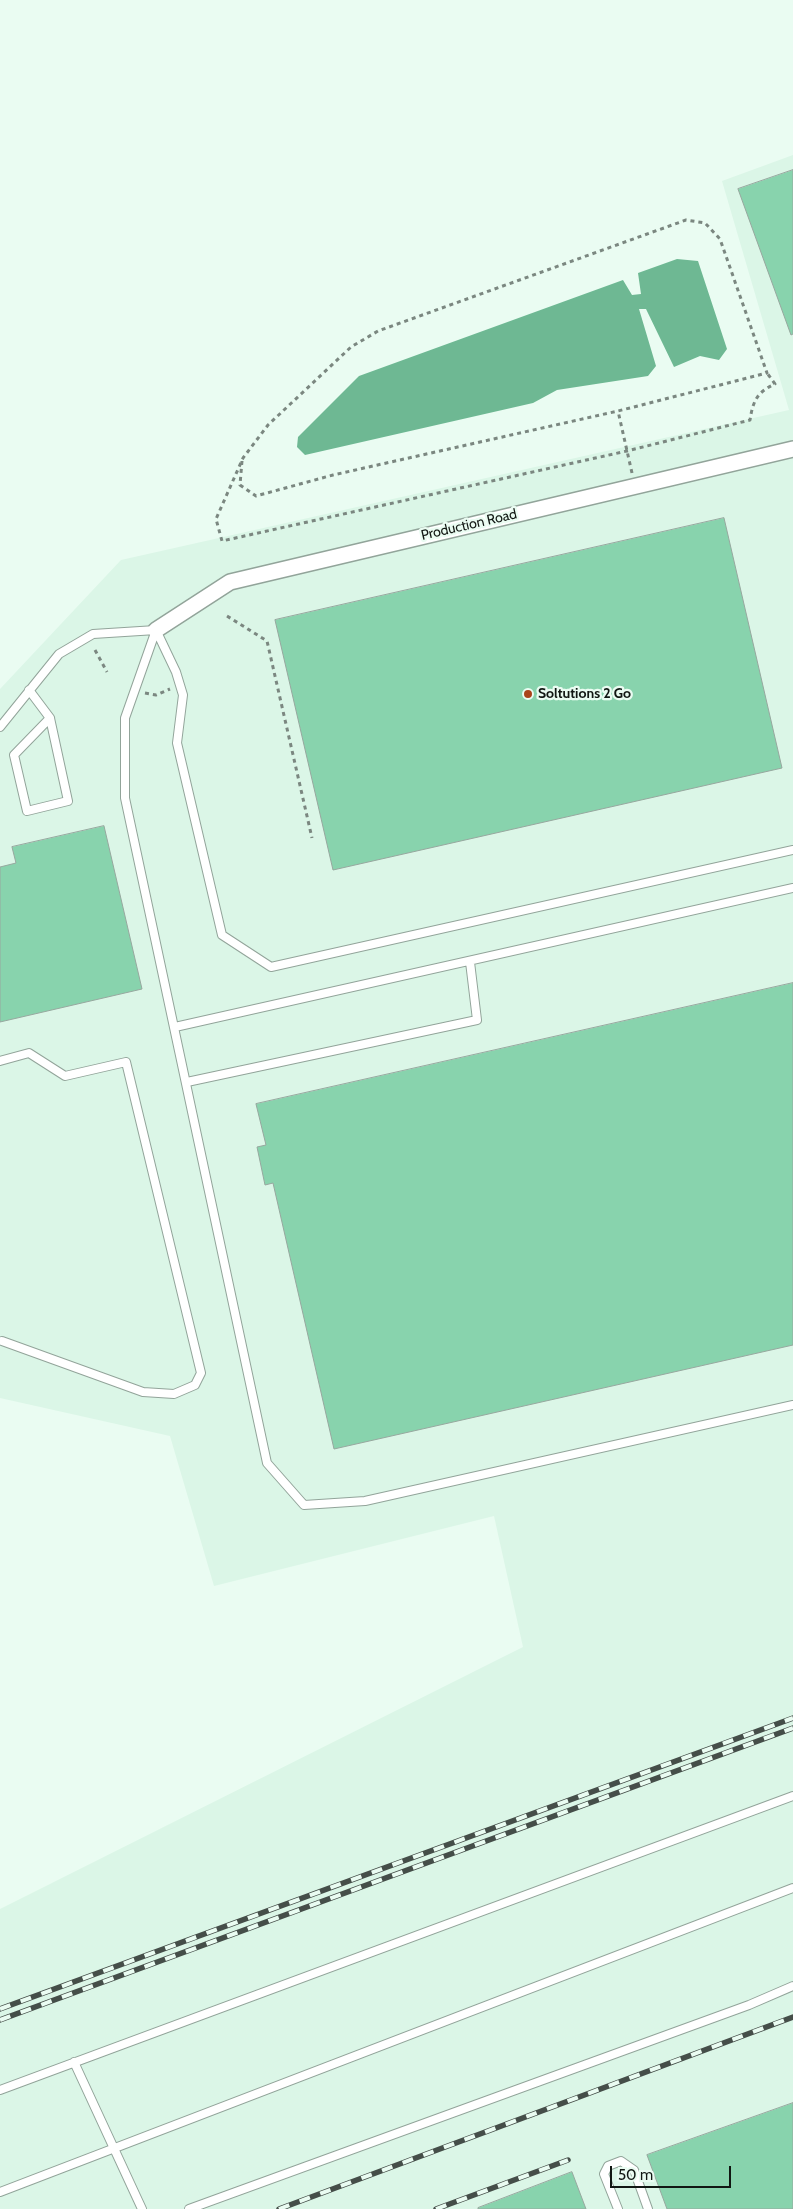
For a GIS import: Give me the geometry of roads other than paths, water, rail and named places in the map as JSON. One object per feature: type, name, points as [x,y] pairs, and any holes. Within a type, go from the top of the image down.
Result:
[{"type":"street","name":"Production Road","points":[[156,630],[230,582],[793,449]]},
{"type":"lane","points":[[0,727],[59,654],[93,634],[156,630]]},
{"type":"lane","points":[[156,630],[176,672],[184,695],[177,743],[222,935],[271,967],[793,850]]},
{"type":"lane","points":[[156,630],[125,718],[125,798],[176,1027],[267,1463],[304,1505],[365,1501],[793,1405]]},
{"type":"lane","points":[[29,690],[50,718],[68,801],[27,810],[14,755],[50,718]]},
{"type":"lane","points":[[176,1027],[793,888]]},
{"type":"lane","points":[[187,1082],[477,1020],[470,962]]},
{"type":"lane","points":[[0,1061],[29,1052],[65,1076],[126,1062],[201,1373],[195,1385],[174,1394],[144,1392],[0,1338]]},
{"type":"lane","points":[[0,2090],[793,1796]]},
{"type":"lane","points":[[0,2192],[793,1888]]},
{"type":"lane","points":[[189,2209],[444,2114],[749,2005],[793,1986]]},
{"type":"lane","points":[[74,2062],[142,2209]]},
{"type":"lane","points":[[618,2209],[604,2174],[608,2166],[620,2160],[634,2170],[648,2209]]},
{"type":"railway","points":[[0,2009],[793,1718]]},
{"type":"railway","points":[[0,2020],[793,1728]]},
{"type":"railway","points":[[279,2209],[793,2017]]},
{"type":"railway","points":[[436,2209],[568,2160]]},
{"type":"place","name":"Soltutions 2 Go","points":[[528,694]]}]
